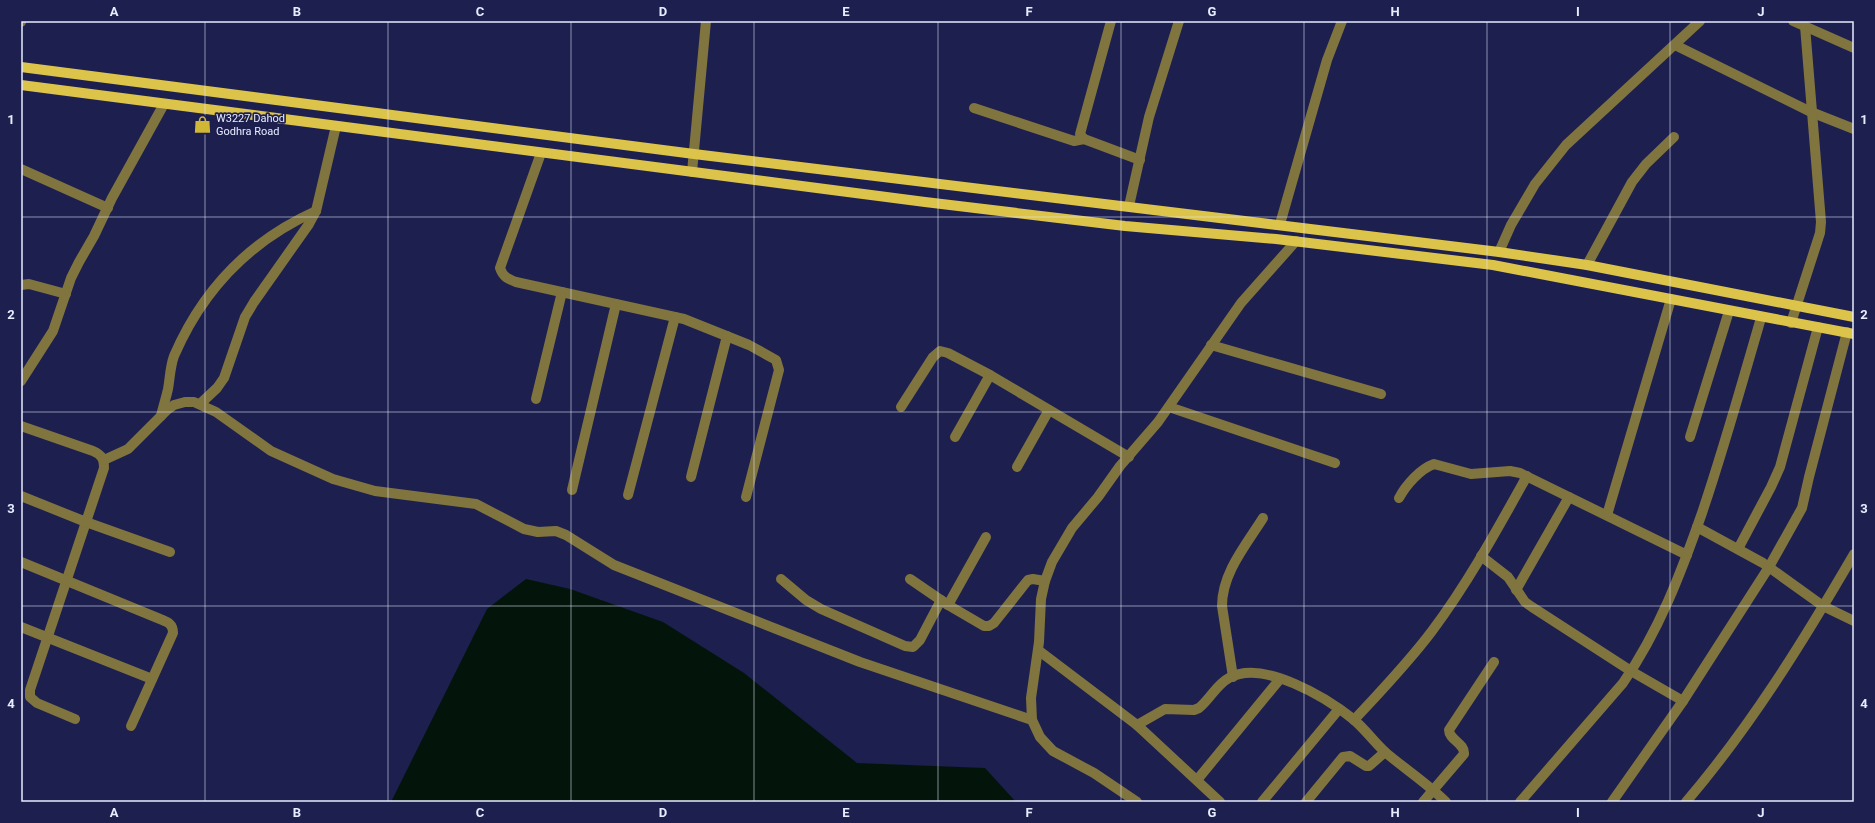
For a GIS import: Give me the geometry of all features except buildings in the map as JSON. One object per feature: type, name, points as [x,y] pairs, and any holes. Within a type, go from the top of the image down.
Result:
[{"type":"main road","points":[[21,67],[694,154],[1280,224],[1499,252],[1587,265],[1854,317]]},
{"type":"main road","points":[[21,85],[541,153],[1125,226],[1296,241],[1492,265],[1671,299],[1761,318],[1850,333]]},
{"type":"street","points":[[692,172],[706,21]]},
{"type":"street","points":[[1111,21],[1080,134],[1084,139],[1140,160]]},
{"type":"street","points":[[1129,206],[1149,117],[1179,21]]},
{"type":"street","points":[[1280,224],[1327,60],[1342,21]]},
{"type":"street","points":[[1499,252],[1511,225],[1535,184],[1566,145],[1700,21]]},
{"type":"street","points":[[1794,21],[1854,48]]},
{"type":"street","points":[[1791,323],[1820,233],[1821,222],[1805,26]]},
{"type":"street","points":[[1675,45],[1811,112],[1854,128]]},
{"type":"street","points":[[21,381],[53,331],[71,278],[164,104]]},
{"type":"street","points":[[974,108],[1074,141],[1084,139]]},
{"type":"street","points":[[200,404],[217,388],[224,378],[245,317],[309,224],[316,211],[336,126]]},
{"type":"street","points":[[1587,265],[1632,182],[1646,164],[1674,137]]},
{"type":"street","points":[[541,153],[500,268],[502,274],[506,278],[675,317],[749,345],[776,360],[779,365],[779,370],[746,497]]},
{"type":"street","points":[[21,169],[108,208]]},
{"type":"street","points":[[160,416],[174,357],[210,292],[233,265],[249,252],[294,221],[316,211]]},
{"type":"street","points":[[1137,802],[1094,773],[1053,751],[1040,737],[1032,720],[1031,698],[1038,650],[1041,599],[1045,581],[1052,562],[1072,528],[1098,497],[1120,466],[1129,457],[1182,391],[1211,345],[1241,303],[1296,241]]},
{"type":"street","points":[[21,285],[29,284],[66,294]]},
{"type":"street","points":[[536,399],[562,292]]},
{"type":"street","points":[[1607,515],[1671,299]]},
{"type":"street","points":[[572,490],[616,304]]},
{"type":"street","points":[[1690,437],[1729,311]]},
{"type":"street","points":[[628,496],[675,317]]},
{"type":"street","points":[[1520,802],[1612,696],[1631,671],[1669,601],[1687,555],[1725,445],[1761,318]]},
{"type":"street","points":[[1738,550],[1771,487],[1780,466],[1818,327]]},
{"type":"street","points":[[1612,802],[1683,701],[1769,568],[1805,502],[1808,477],[1850,333]]},
{"type":"street","points":[[691,477],[727,336]]},
{"type":"street","points":[[1211,345],[1381,394]]},
{"type":"street","points":[[901,407],[933,357],[940,351],[948,353],[990,375],[1129,457]]},
{"type":"street","points":[[955,437],[990,375]]},
{"type":"street","points":[[104,460],[128,449],[160,416],[174,405],[185,402],[200,404],[216,412],[271,451],[333,479],[375,491],[476,504],[524,529],[538,532],[556,531],[566,535],[614,565],[860,662],[1032,720]]},
{"type":"street","points":[[1169,407],[1334,464]]},
{"type":"street","points":[[1017,467],[1049,410]]},
{"type":"street","points":[[21,426],[93,451],[100,454],[104,460],[104,468],[30,690],[30,697],[37,703],[75,718]]},
{"type":"street","points":[[1399,498],[1409,483],[1423,470],[1434,464],[1471,474],[1510,471],[1527,476],[1687,555]]},
{"type":"street","points":[[1354,720],[1409,661],[1433,630],[1481,556],[1527,476]]},
{"type":"street","points":[[21,496],[86,522],[170,552]]},
{"type":"street","points":[[1516,590],[1569,497]]},
{"type":"street","points":[[1232,677],[1222,606],[1223,589],[1227,577],[1263,518]]},
{"type":"street","points":[[1697,527],[1769,568],[1823,606],[1854,621]]},
{"type":"street","points":[[781,579],[806,600],[821,609],[905,646],[913,647],[920,640],[986,537]]},
{"type":"street","points":[[1686,802],[1726,751],[1779,677],[1854,554]]},
{"type":"street","points":[[1481,556],[1508,577],[1516,590],[1532,607],[1631,671],[1683,701]]},
{"type":"street","points":[[21,562],[170,623],[173,627],[173,633],[131,726]]},
{"type":"street","points":[[910,579],[984,626],[989,626],[994,623],[1028,580],[1032,579],[1045,581]]},
{"type":"street","points":[[21,627],[152,679]]},
{"type":"street","points":[[1038,650],[1137,725],[1220,802]]},
{"type":"street","points":[[1423,802],[1464,754],[1463,747],[1450,735],[1449,730],[1494,662]]},
{"type":"street","points":[[1137,725],[1165,709],[1194,710],[1199,708],[1223,683],[1232,677],[1242,674],[1270,675],[1300,685],[1339,709],[1354,720],[1385,752],[1434,790],[1446,802]]},
{"type":"street","points":[[1197,780],[1280,678]]},
{"type":"street","points":[[1262,802],[1339,709]]},
{"type":"street","points":[[1306,802],[1344,757],[1350,756],[1366,766],[1370,766],[1385,752]]},
{"type":"shaded area","points":[[526,579],[570,589],[663,622],[744,673],[857,763],[985,768],[1016,802],[391,802],[487,609]]},
{"type":"place","name":"W3227 Dahod Godhra Road","points":[[203,124]]}]
